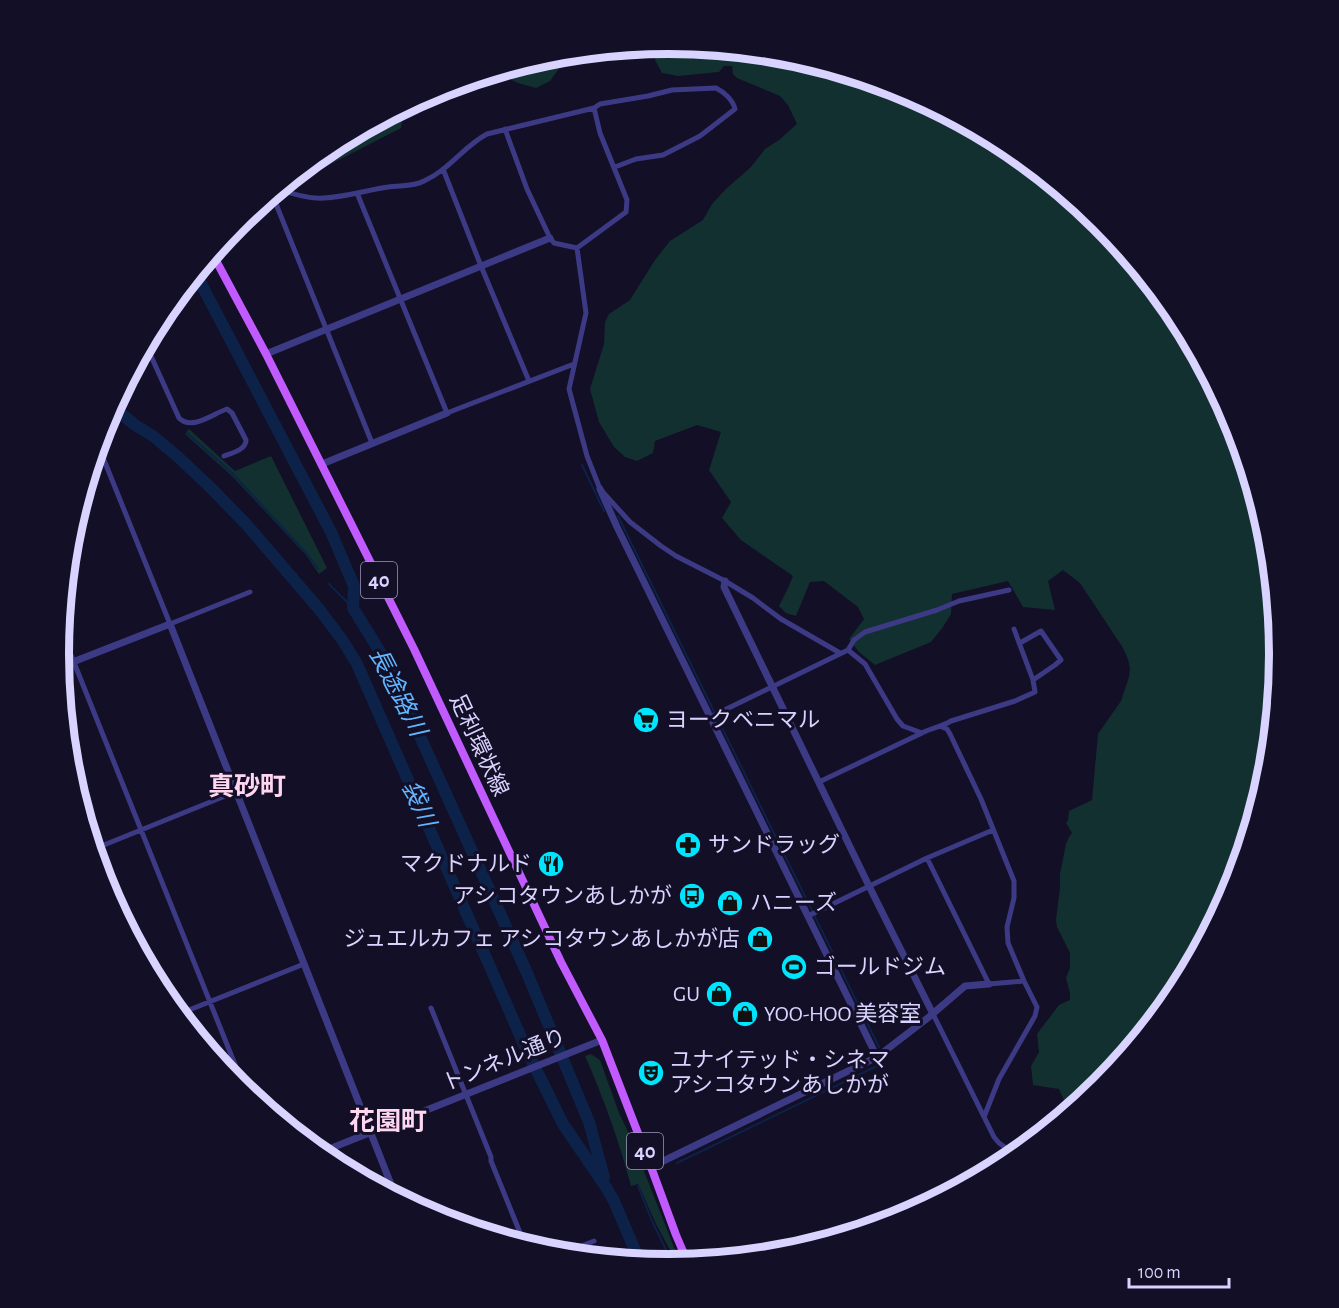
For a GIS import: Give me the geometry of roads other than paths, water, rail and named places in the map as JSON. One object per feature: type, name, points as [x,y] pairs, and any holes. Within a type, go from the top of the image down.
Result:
[{"type":"main road","name":"足利環状線","points":[[216,260],[266,354],[414,649],[561,962],[602,1040],[684,1254]]},
{"type":"street","points":[[287,192],[322,198],[388,187],[410,186],[444,169],[487,134],[594,108],[600,104],[672,90],[710,87],[722,91],[735,107],[700,136],[675,150],[663,155],[636,159],[615,167]]},
{"type":"street","points":[[577,249],[626,212],[627,200],[600,133],[594,108]]},
{"type":"street","points":[[505,129],[527,189],[550,238],[554,243],[577,249]]},
{"type":"street","points":[[444,169],[529,381]]},
{"type":"street","points":[[357,193],[447,413]]},
{"type":"street","points":[[275,202],[372,443]]},
{"type":"street","points":[[266,354],[550,238]]},
{"type":"street","points":[[577,249],[586,313],[569,388],[587,456],[617,527],[877,1057]]},
{"type":"street","points":[[150,354],[179,418],[184,423],[191,424],[227,409],[232,413],[246,443],[244,447],[224,456]]},
{"type":"street","points":[[322,464],[574,364]]},
{"type":"street","points":[[103,457],[392,1186]]},
{"type":"street","points":[[600,489],[630,522],[661,546],[725,581],[781,619],[840,653]]},
{"type":"street","points":[[725,581],[724,587],[984,1117],[994,1137],[1008,1149]]},
{"type":"street","points":[[710,717],[848,650],[854,640],[865,632],[937,610],[958,601],[1009,590]]},
{"type":"street","points":[[69,664],[250,592]]},
{"type":"street","points":[[819,782],[932,728],[942,727],[951,721],[1032,694],[1035,691],[1033,680],[1014,629]]},
{"type":"street","points":[[1020,643],[1041,631],[1061,660],[1033,680]]},
{"type":"street","points":[[69,650],[237,1070]]},
{"type":"street","points":[[848,650],[865,664],[903,726],[922,733]]},
{"type":"street","points":[[942,727],[950,734],[981,799],[1015,885],[1007,922],[1007,936],[1010,949],[1037,1007],[999,1079],[984,1117]]},
{"type":"street","points":[[101,846],[235,792]]},
{"type":"street","points":[[808,916],[927,858],[993,830]]},
{"type":"street","points":[[927,858],[989,984]]},
{"type":"street","points":[[187,1011],[304,964]]},
{"type":"street","points":[[651,1167],[877,1057],[965,986],[1024,981]]},
{"type":"street","points":[[430,1008],[521,1236]]},
{"type":"street","name":"トンネル通り","points":[[330,1149],[602,1040]]},
{"type":"street","points":[[579,1247],[594,1241]]},
{"type":"waterway","name":"長途路川","points":[[200,281],[331,532],[354,586],[353,608],[395,681],[527,973],[589,1122],[604,1177]]},
{"type":"waterway","name":"袋川","points":[[120,413],[153,436],[211,488],[246,524],[319,609],[343,641],[357,664],[527,1051],[563,1124],[614,1201],[636,1253]]},
{"type":"waterway","points":[[187,433],[231,472],[307,554],[318,569]]},
{"type":"waterway","points":[[582,465],[604,511]]},
{"type":"waterway","points":[[618,516],[879,1047]]},
{"type":"waterway","points":[[329,584],[353,608]]},
{"type":"waterway","points":[[677,1163],[879,1065]]},
{"type":"waterway","points":[[638,1186],[668,1254]]},
{"type":"place","name":"ヨークベニマル","points":[[646,720]]},
{"type":"place","name":"サンドラッグ","points":[[688,845]]},
{"type":"place","name":"マクドナルド","points":[[551,864]]},
{"type":"place","name":"アシコタウンあしかが","points":[[692,896]]},
{"type":"place","name":"ハニーズ","points":[[730,903]]},
{"type":"place","name":"ジュエルカフェ アシコタウンあしかが店","points":[[760,939]]},
{"type":"place","name":"ゴールドジム","points":[[794,967]]},
{"type":"place","name":"GU","points":[[719,994]]},
{"type":"place","name":"YOO-HOO 美容室","points":[[745,1014]]},
{"type":"place","name":"ユナイテッド・シネマ アシコタウンあしかが","points":[[651,1073]]},
{"type":"district","name":"真砂町","points":[[247,787]]},
{"type":"district","name":"花園町","points":[[388,1122]]}]
